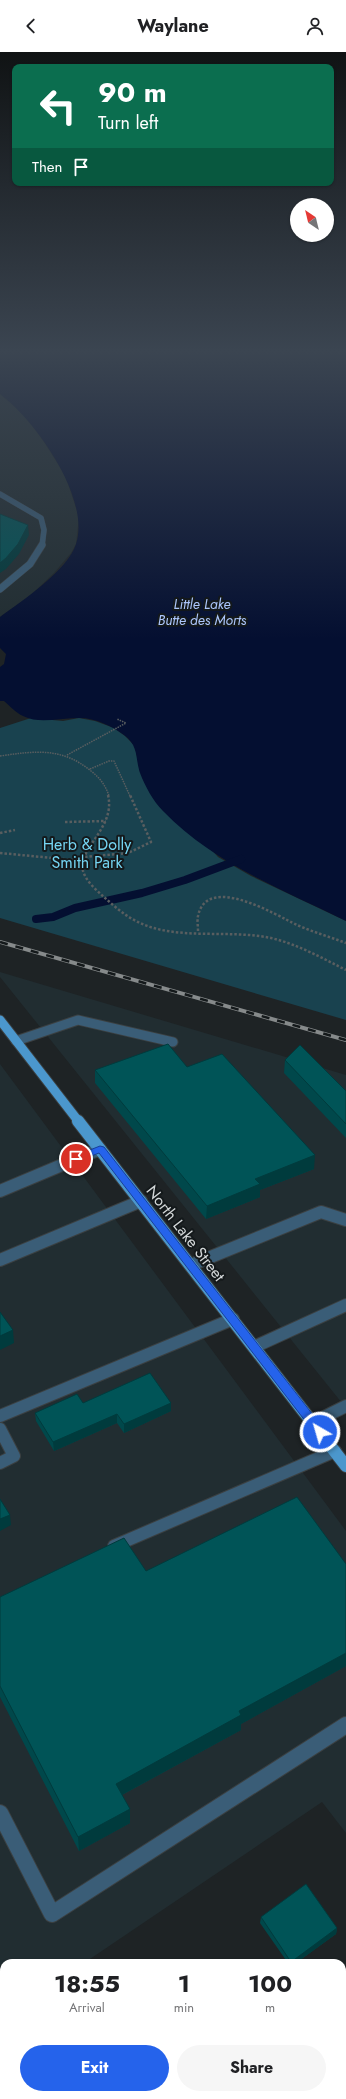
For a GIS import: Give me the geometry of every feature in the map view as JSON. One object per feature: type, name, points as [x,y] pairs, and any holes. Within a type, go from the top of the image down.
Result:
[{"type":"main road","name":"North Lake Street","points":[[0,1020],[346,1466]]},
{"type":"lane","points":[[0,494],[41,518],[44,531],[41,547],[31,563],[0,589]]},
{"type":"lane","points":[[16,1040],[78,1020],[173,1042]]},
{"type":"lane","points":[[0,1191],[100,1149]]},
{"type":"lane","points":[[0,1260],[141,1201]]},
{"type":"lane","points":[[191,1265],[321,1212],[346,1220]]},
{"type":"lane","points":[[254,1347],[346,1305]]},
{"type":"lane","points":[[0,1416],[233,1319]]},
{"type":"lane","points":[[312,1423],[346,1406]]},
{"type":"lane","points":[[0,1429],[14,1456],[0,1463]]},
{"type":"lane","points":[[104,1550],[335,1451]]},
{"type":"lane","points":[[0,1813],[52,1914],[346,1725]]},
{"type":"path","points":[[66,755],[126,723],[117,719]]},
{"type":"path","points":[[0,756],[35,752],[66,755],[99,776],[107,788],[110,801],[106,821],[85,857],[84,874],[93,886],[121,910],[144,925],[198,932],[249,934],[272,938],[302,948],[346,970]]},
{"type":"path","points":[[85,857],[109,856],[135,850],[151,842],[114,761],[109,761],[89,769]]},
{"type":"path","points":[[66,822],[106,821]]},
{"type":"path","points":[[0,833],[15,830]]},
{"type":"path","points":[[0,853],[84,862]]},
{"type":"path","points":[[198,932],[197,922],[199,910],[202,904],[219,896],[230,897],[265,908],[300,927],[346,943]]},
{"type":"shaded area","points":[[0,449],[48,449],[65,475],[79,517],[76,544],[71,553],[54,573],[31,595],[0,617]]},
{"type":"shaded area","points":[[0,972],[346,1075],[346,1408],[0,977]]},
{"type":"shaded area","points":[[0,1064],[346,1531],[346,1833],[322,1802],[90,1959],[0,1959]]},
{"type":"green space","name":"Herb & Dolly Smith Park","points":[[31,718],[63,721],[79,718],[95,721],[114,728],[135,746],[140,772],[218,857],[251,876],[346,921],[346,1020],[0,918],[0,728]]},
{"type":"water","name":"Little Lake Butte des Morts","points":[[48,449],[346,449],[346,921],[273,886],[226,861],[183,830],[159,807],[153,798],[138,768],[136,752],[132,743],[124,735],[103,723],[92,719],[30,719],[18,713],[4,701],[0,701],[0,667],[4,664],[6,654],[0,648],[0,617],[54,574],[64,564],[76,544],[78,525],[75,505],[68,483]]},
{"type":"building","points":[[0,514],[28,525],[18,544],[0,563]]},
{"type":"building","points":[[168,1044],[187,1067],[222,1054],[315,1155],[255,1179],[260,1184],[207,1206],[95,1070]]},
{"type":"building","points":[[300,1045],[346,1091],[346,1124],[285,1060]]},
{"type":"building","points":[[0,1312],[13,1330],[0,1336]]},
{"type":"building","points":[[150,1373],[171,1403],[124,1424],[117,1414],[53,1442],[35,1413],[77,1394],[83,1403]]},
{"type":"building","points":[[297,1497],[346,1564],[346,1653],[239,1711],[241,1715],[116,1784],[130,1809],[78,1837],[0,1686],[0,1597],[124,1538],[146,1571]]},
{"type":"building","points":[[0,1499],[10,1515],[0,1519]]},
{"type":"building","points":[[306,1884],[337,1928],[295,1959],[289,1959],[261,1917]]},
{"type":"waterway","points":[[36,919],[53,917],[75,908],[142,893],[185,880],[241,859]]},
{"type":"railway","points":[[0,942],[346,1040]]},
{"type":"route","points":[[76,1159],[100,1149],[320,1432]]}]
